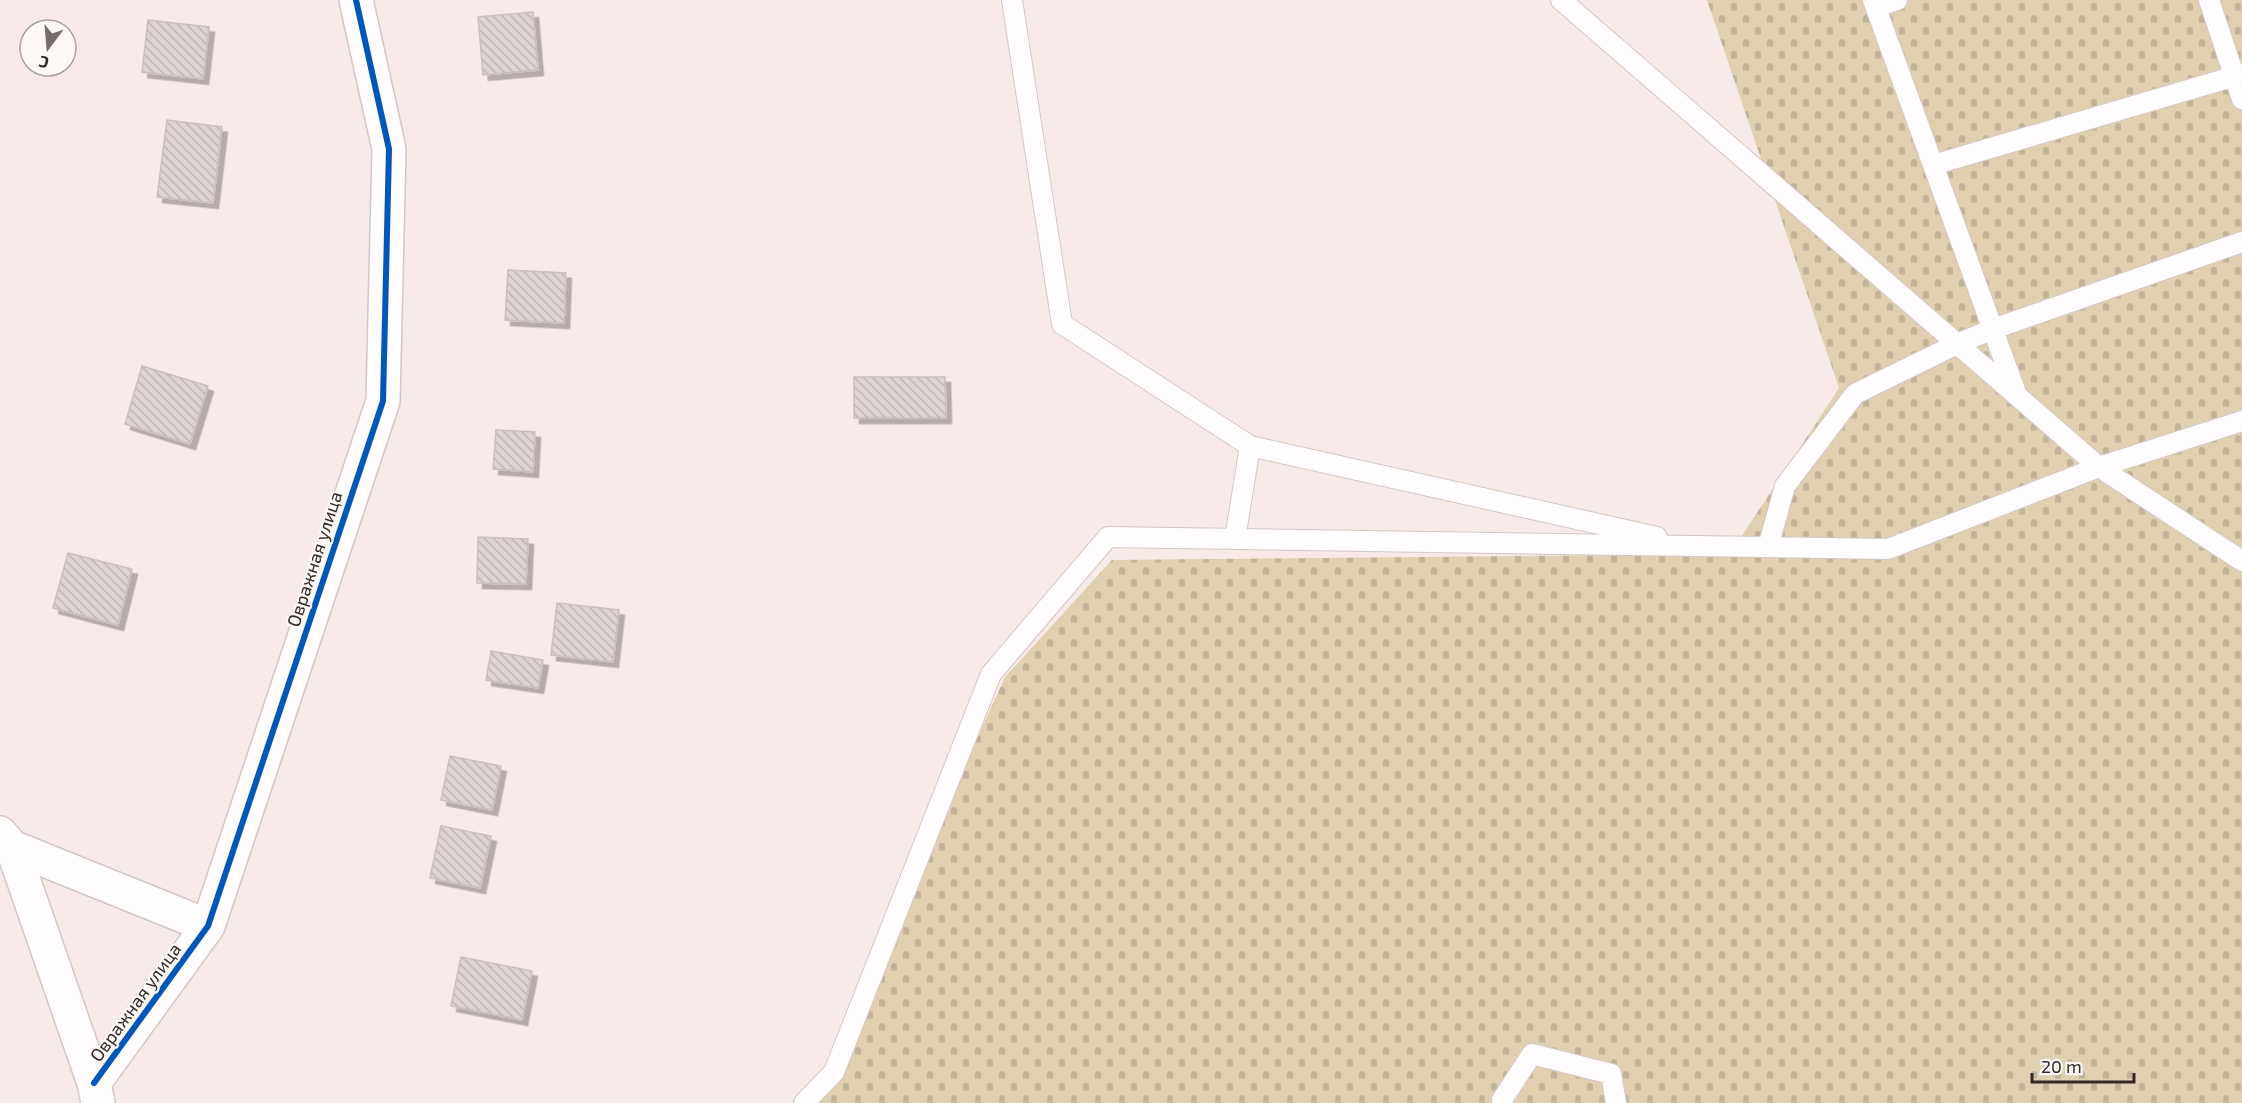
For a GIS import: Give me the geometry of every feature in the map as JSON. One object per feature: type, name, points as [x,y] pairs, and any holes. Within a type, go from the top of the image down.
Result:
[{"type":"street","name":"Овражная улица","points":[[96,1093],[208,927],[383,401],[388,149],[356,0]]},
{"type":"street","points":[[6,840],[208,927]]},
{"type":"street","points":[[6,840],[96,1093]]},
{"type":"lane","points":[[1012,0],[1062,324],[1250,446],[1699,546]]},
{"type":"lane","points":[[1561,0],[2099,467],[2242,561]]},
{"type":"lane","points":[[1897,0],[1875,3],[2017,396]]},
{"type":"lane","points":[[2209,0],[2239,76],[2242,99]]},
{"type":"lane","points":[[1933,165],[2239,76]]},
{"type":"lane","points":[[1768,547],[1785,486],[1855,394],[1993,328],[2242,242]]},
{"type":"lane","points":[[804,1103],[834,1072],[991,674],[1108,537],[1888,549],[2099,467],[2242,422]]},
{"type":"lane","points":[[1235,539],[1250,446]]},
{"type":"lane","points":[[1503,1103],[1502,1100],[1532,1054],[1611,1074],[1616,1103]]},
{"type":"green space","points":[[1707,0],[2242,0],[2242,1103],[811,1103],[1005,677],[1112,560],[1730,554],[1839,388]]},
{"type":"building","points":[[533,12],[538,70],[483,75],[478,17]]},
{"type":"building","points":[[148,20],[209,27],[203,79],[142,72]]},
{"type":"building","points":[[167,120],[222,127],[213,203],[157,197]]},
{"type":"building","points":[[508,270],[566,273],[564,323],[505,320]]},
{"type":"building","points":[[142,366],[208,386],[190,444],[125,424]]},
{"type":"building","points":[[854,377],[945,377],[946,418],[854,418]]},
{"type":"building","points":[[496,430],[535,432],[533,472],[493,469]]},
{"type":"building","points":[[478,537],[528,539],[526,584],[477,583]]},
{"type":"building","points":[[68,553],[132,569],[118,625],[53,608]]},
{"type":"building","points":[[557,603],[619,610],[613,662],[551,655]]},
{"type":"building","points":[[491,651],[543,660],[538,688],[486,680]]},
{"type":"building","points":[[450,756],[501,766],[492,810],[441,800]]},
{"type":"building","points":[[441,826],[491,836],[480,888],[430,878]]},
{"type":"building","points":[[461,957],[532,971],[522,1020],[451,1006]]},
{"type":"cycle path","points":[[94,1083],[208,926],[383,401],[389,149],[356,0]]}]
